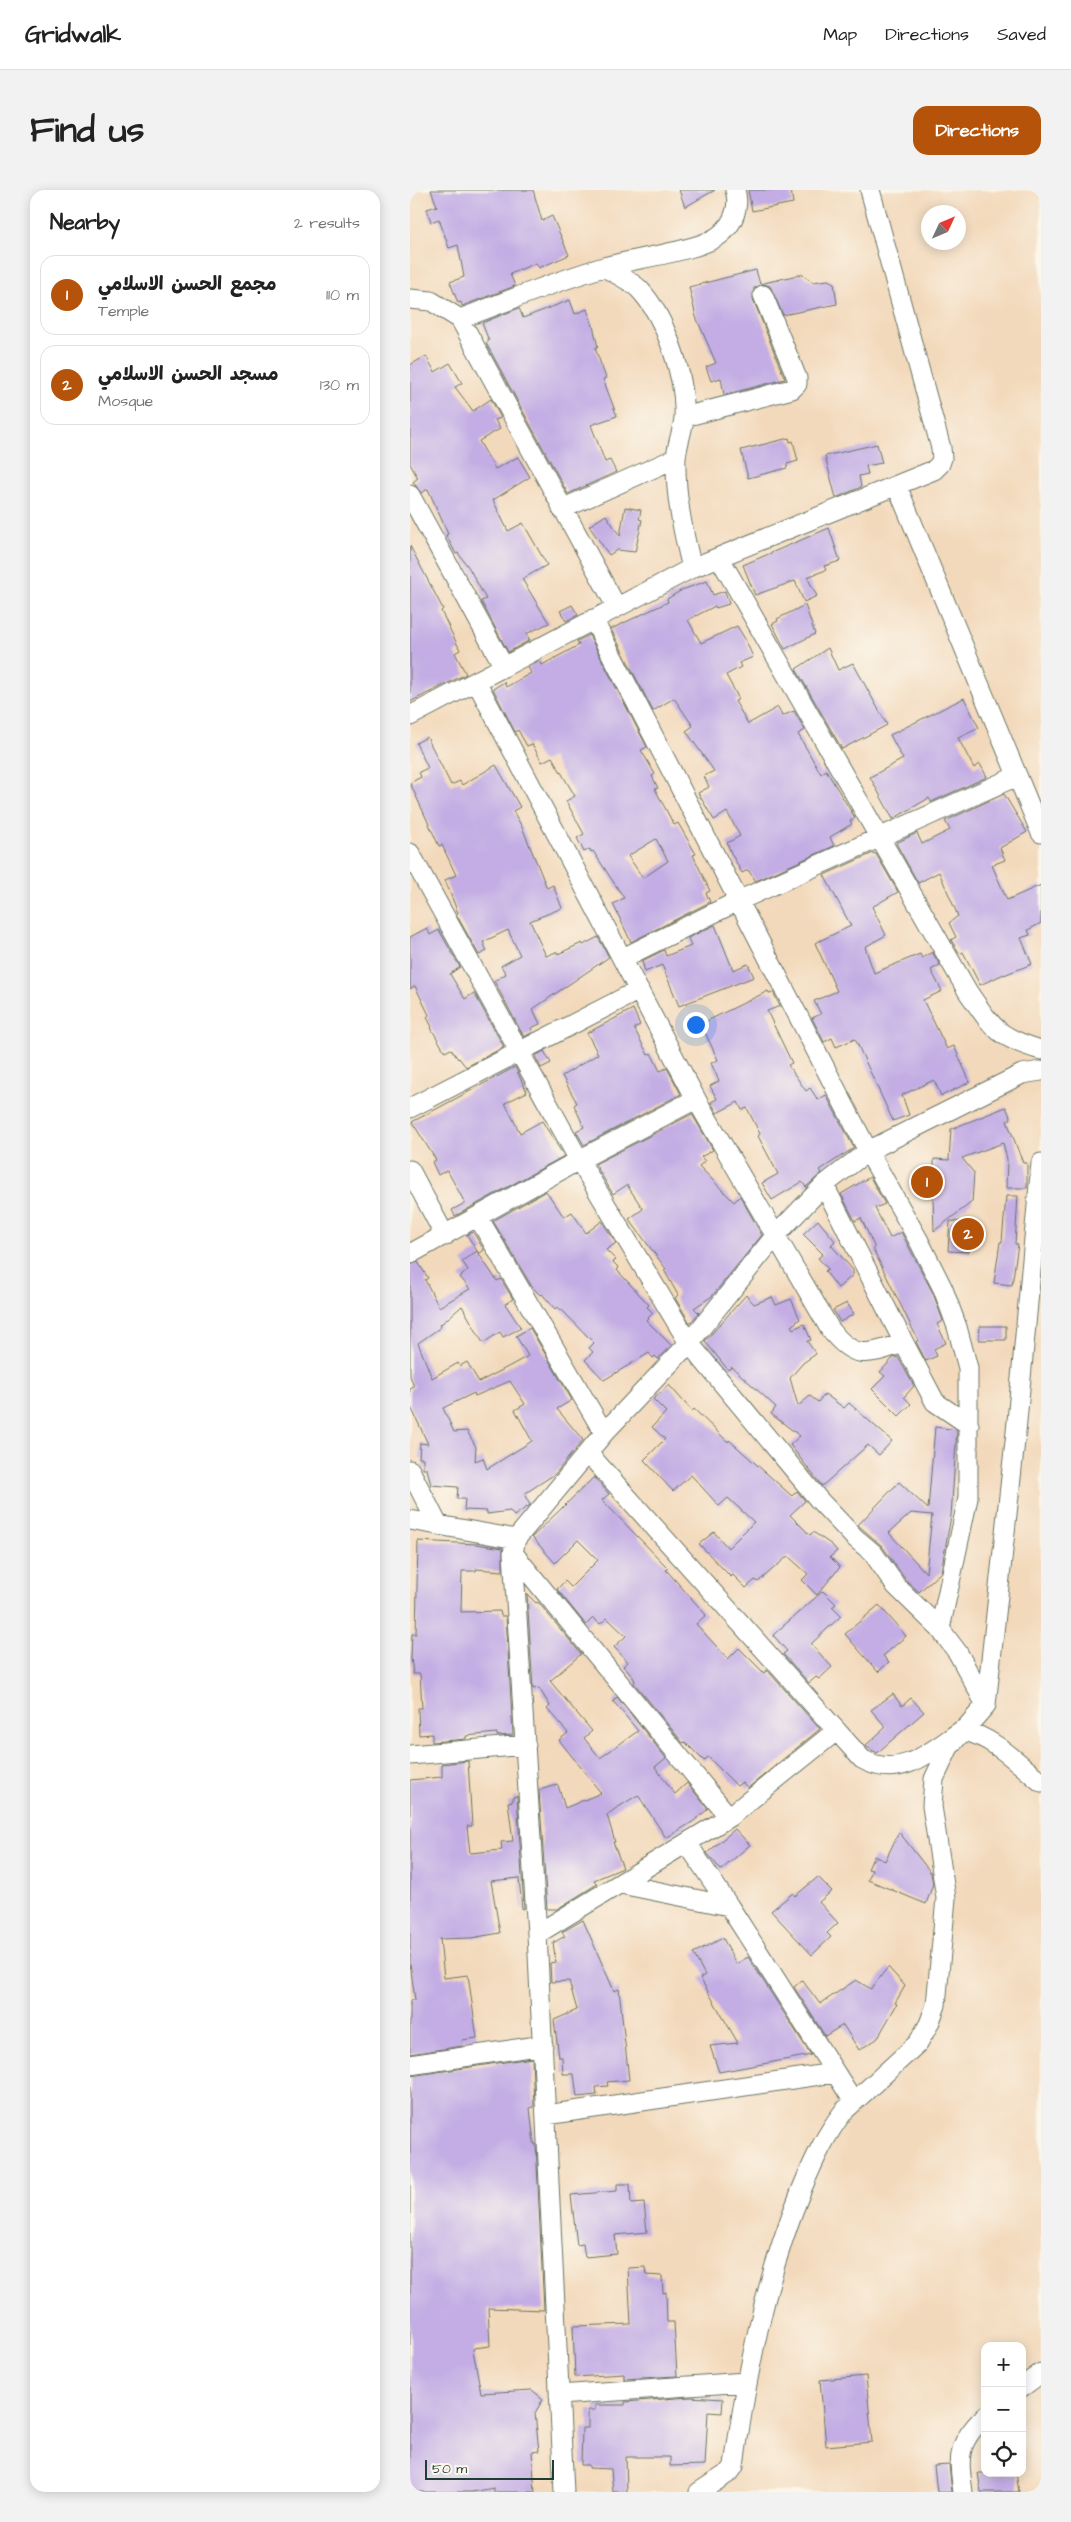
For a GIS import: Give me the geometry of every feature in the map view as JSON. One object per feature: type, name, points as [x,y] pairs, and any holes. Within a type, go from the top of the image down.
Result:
[{"type":"street","points":[[460,319],[604,267],[703,244],[721,234],[736,213],[738,199],[735,190]]},
{"type":"street","points":[[410,716],[616,606],[692,568],[897,486],[934,470],[940,464],[942,458],[870,190]]},
{"type":"street","points":[[604,267],[639,289],[656,314],[677,364],[683,388],[684,417],[676,458],[681,522],[692,568]]},
{"type":"street","points":[[684,417],[792,389],[797,384],[797,378],[763,295]]},
{"type":"street","points":[[410,299],[430,301],[460,319],[616,606]]},
{"type":"street","points":[[562,508],[676,458]]},
{"type":"street","points":[[897,486],[1041,833]]},
{"type":"street","points":[[410,495],[504,667]]},
{"type":"street","points":[[719,557],[968,992],[987,1019],[1007,1038],[1041,1050]]},
{"type":"street","points":[[593,619],[740,900],[868,1151],[919,1240],[943,1289],[954,1319],[968,1368],[968,1498],[940,1629]]},
{"type":"street","points":[[476,681],[696,1099],[817,1308],[842,1345],[856,1352],[867,1353],[904,1343]]},
{"type":"street","points":[[623,958],[740,900],[1017,776]]},
{"type":"street","points":[[410,853],[578,1160],[689,1343],[819,1500],[854,1537],[873,1553],[896,1586],[940,1629],[958,1653],[986,1705]]},
{"type":"street","points":[[410,1108],[639,990]]},
{"type":"street","points":[[564,2492],[543,2045],[514,1546],[604,1433],[689,1343],[776,1235],[824,1185],[868,1151],[1022,1074],[1041,1072]]},
{"type":"street","points":[[410,1254],[578,1160],[696,1099]]},
{"type":"street","points":[[699,2492],[730,2472],[734,2466],[746,2382],[778,2252],[792,2213],[827,2135],[839,2117],[918,2043],[929,2024],[936,2005],[946,1898],[932,1806],[934,1779],[942,1761],[962,1730],[986,1705],[1016,1432],[1041,1163]]},
{"type":"street","points":[[410,1170],[445,1236]]},
{"type":"street","points":[[824,1185],[935,1402],[969,1425]]},
{"type":"street","points":[[478,1217],[604,1433]]},
{"type":"street","points":[[588,1453],[862,1759],[874,1766],[892,1768],[911,1762],[962,1730],[982,1736],[996,1745],[1041,1782]]},
{"type":"street","points":[[410,1470],[437,1523]]},
{"type":"street","points":[[410,1520],[437,1523],[514,1546],[728,1817]]},
{"type":"street","points":[[537,1934],[728,1817],[836,1731]]},
{"type":"street","points":[[410,1755],[526,1745]]},
{"type":"street","points":[[688,1843],[854,2102]]},
{"type":"street","points":[[621,1884],[729,1906]]},
{"type":"street","points":[[410,2065],[543,2045]]},
{"type":"street","points":[[546,2115],[834,2073]]},
{"type":"street","points":[[1026,2384],[1041,2373]]},
{"type":"street","points":[[559,2395],[746,2382]]},
{"type":"street","points":[[963,2492],[959,2458],[961,2447],[966,2436],[981,2420]]},
{"type":"building","points":[[431,190],[533,190],[542,221],[552,216],[569,255],[539,268],[536,263],[510,274],[515,286],[462,306],[461,302],[458,303],[450,282],[464,277],[458,245],[449,248],[439,219],[431,222],[427,209],[437,206]]},
{"type":"building","points":[[679,190],[715,190],[685,207]]},
{"type":"building","points":[[748,190],[791,190],[793,203],[752,211]]},
{"type":"building","points":[[756,270],[760,284],[802,274],[813,282],[828,280],[834,283],[837,304],[783,315],[770,286],[764,284],[754,288],[753,299],[785,379],[724,395],[721,378],[711,381],[706,367],[716,363],[696,317],[689,287]]},
{"type":"building","points":[[570,300],[575,314],[587,309],[598,347],[595,348],[606,378],[603,379],[617,416],[591,425],[605,462],[610,460],[616,472],[568,494],[486,343],[489,341],[482,323],[519,308],[523,318]]},
{"type":"building","points":[[426,356],[435,372],[450,363],[462,383],[455,387],[473,411],[491,399],[501,418],[495,420],[500,429],[479,441],[495,469],[518,457],[530,477],[493,500],[508,531],[523,523],[547,565],[522,579],[549,623],[526,634],[530,640],[508,652],[481,601],[486,599],[469,568],[458,553],[456,554],[446,535],[448,534],[428,489],[421,493],[413,482],[418,478],[410,464],[410,365]]},
{"type":"building","points":[[789,438],[790,442],[793,441],[798,461],[787,464],[787,468],[748,478],[741,450]]},
{"type":"building","points":[[877,444],[882,463],[866,466],[868,474],[859,476],[861,487],[836,498],[825,456]]},
{"type":"building","points":[[625,507],[641,510],[639,519],[642,520],[635,552],[617,550],[609,555],[589,526],[606,515],[620,536]]},
{"type":"building","points":[[829,528],[840,561],[824,566],[826,570],[807,577],[817,596],[804,602],[795,581],[755,595],[743,565]]},
{"type":"building","points":[[410,546],[443,609],[441,611],[460,650],[455,653],[466,674],[410,702]]},
{"type":"building","points":[[707,581],[713,595],[725,591],[729,604],[716,608],[715,606],[688,620],[701,643],[737,626],[745,639],[753,657],[739,663],[741,667],[726,675],[739,699],[735,701],[748,724],[778,707],[782,716],[794,711],[805,730],[798,734],[821,774],[826,770],[855,818],[850,821],[852,824],[830,837],[834,846],[756,881],[748,870],[742,873],[731,853],[727,843],[740,836],[727,812],[714,820],[698,793],[709,787],[704,776],[714,771],[686,731],[693,726],[674,698],[653,711],[611,629],[668,602],[667,599],[682,590]]},
{"type":"building","points":[[572,605],[578,615],[566,621],[560,611]]},
{"type":"building","points":[[805,605],[815,634],[785,649],[772,624],[778,621],[777,619]]},
{"type":"building","points":[[589,635],[647,747],[641,750],[655,774],[652,776],[658,788],[655,789],[674,825],[678,823],[696,854],[693,855],[710,891],[706,893],[710,902],[631,942],[613,904],[624,898],[593,851],[591,852],[590,849],[584,852],[577,838],[584,834],[566,801],[575,796],[552,757],[542,762],[532,744],[527,746],[518,730],[515,732],[493,689],[504,682],[506,687],[531,673],[528,667],[540,660],[542,665],[579,645],[577,641]],"holes":[[[656,839],[668,861],[643,878],[628,856]]]},
{"type":"building","points":[[828,648],[838,670],[853,663],[887,725],[842,749],[796,669]]},
{"type":"building","points":[[964,698],[979,728],[958,738],[974,768],[980,764],[987,777],[931,802],[929,798],[893,819],[870,777],[903,759],[890,735]]},
{"type":"building","points":[[427,737],[451,785],[460,781],[462,785],[496,765],[520,807],[513,811],[522,827],[547,888],[553,885],[562,908],[530,921],[546,956],[556,952],[558,954],[582,943],[583,945],[598,937],[609,957],[533,1009],[540,1024],[531,1028],[533,1032],[524,1037],[494,981],[506,974],[501,966],[520,955],[508,930],[483,942],[487,951],[479,955],[456,914],[458,913],[445,880],[456,875],[442,845],[439,846],[410,783],[421,777],[419,772],[428,768],[416,743]]},
{"type":"building","points":[[1004,794],[1027,832],[1000,848],[1005,860],[992,865],[1007,900],[1041,885],[1041,923],[1028,930],[1030,935],[1021,938],[1032,964],[980,985],[963,952],[960,954],[951,940],[956,937],[949,923],[958,916],[939,872],[918,883],[896,843],[917,833],[922,844],[950,830],[945,821]]},
{"type":"building","points":[[873,853],[876,854],[898,892],[872,907],[886,935],[865,947],[874,973],[920,954],[922,958],[932,952],[940,965],[931,970],[942,991],[923,1000],[947,1049],[954,1046],[970,1082],[941,1096],[934,1080],[902,1095],[909,1115],[893,1121],[855,1039],[836,1047],[832,1038],[824,1042],[812,1018],[821,1014],[814,1001],[837,991],[815,943],[851,926],[824,875]]},
{"type":"building","points":[[715,925],[733,970],[748,964],[754,977],[679,1006],[662,965],[645,972],[642,961],[664,950],[666,956],[691,946],[688,938]]},
{"type":"building","points":[[427,928],[430,935],[439,930],[460,967],[450,974],[465,999],[474,993],[504,1047],[466,1067],[451,1049],[445,1052],[431,1028],[427,1017],[429,1015],[415,986],[410,989],[410,937]]},
{"type":"building","points":[[768,991],[769,993],[773,992],[780,1006],[767,1011],[792,1063],[788,1065],[806,1091],[810,1088],[818,1100],[826,1095],[854,1148],[820,1170],[822,1173],[806,1187],[802,1182],[772,1200],[762,1183],[778,1174],[758,1136],[760,1134],[747,1108],[742,1110],[738,1102],[717,1113],[711,1102],[717,1099],[710,1086],[719,1081],[711,1063],[718,1060],[701,1024]]},
{"type":"building","points":[[633,1009],[640,1025],[634,1028],[648,1055],[651,1053],[660,1071],[667,1068],[681,1094],[584,1145],[576,1131],[584,1127],[574,1105],[577,1103],[562,1076],[598,1054],[587,1033]]},
{"type":"building","points":[[544,1051],[551,1063],[541,1068],[535,1056]]},
{"type":"building","points":[[515,1067],[527,1092],[505,1103],[520,1133],[542,1121],[564,1156],[455,1216],[452,1210],[465,1203],[447,1170],[438,1175],[432,1162],[436,1160],[412,1122]]},
{"type":"building","points":[[1006,1107],[1011,1119],[1007,1121],[1023,1163],[1027,1163],[1027,1188],[1006,1188],[1007,1159],[1003,1143],[962,1158],[974,1173],[972,1202],[934,1231],[933,1197],[928,1197],[929,1169],[934,1169],[934,1159],[949,1160],[951,1129]]},
{"type":"building","points":[[692,1114],[713,1150],[701,1157],[705,1161],[699,1166],[734,1202],[740,1196],[762,1235],[712,1296],[694,1308],[699,1313],[690,1323],[675,1298],[678,1295],[664,1270],[666,1269],[629,1219],[643,1209],[627,1185],[613,1194],[595,1164]]},
{"type":"building","points":[[870,1177],[885,1204],[875,1208],[890,1238],[901,1232],[933,1293],[943,1321],[937,1324],[946,1343],[934,1349],[937,1356],[926,1361],[916,1342],[918,1340],[874,1251],[874,1246],[861,1218],[855,1221],[841,1194]]},
{"type":"building","points":[[546,1191],[564,1217],[572,1212],[586,1233],[602,1221],[616,1243],[606,1250],[616,1260],[613,1262],[619,1268],[617,1270],[649,1305],[647,1307],[653,1313],[646,1320],[671,1345],[658,1359],[655,1356],[653,1358],[649,1353],[604,1380],[585,1360],[593,1352],[589,1348],[594,1343],[563,1311],[557,1307],[555,1309],[542,1294],[540,1295],[532,1287],[493,1221]]},
{"type":"building","points":[[1006,1196],[1018,1196],[1015,1244],[1018,1244],[1012,1285],[994,1283],[1000,1242],[1002,1242]]},
{"type":"building","points":[[818,1220],[835,1241],[831,1245],[853,1270],[853,1275],[838,1288],[825,1271],[828,1269],[818,1258],[823,1254],[803,1234]]},
{"type":"building","points":[[950,1221],[970,1222],[969,1252],[948,1251]]},
{"type":"building","points":[[473,1232],[484,1250],[479,1254],[467,1235]]},
{"type":"building","points":[[477,1251],[497,1281],[501,1279],[513,1299],[505,1304],[521,1328],[503,1337],[500,1332],[483,1343],[462,1306],[440,1325],[441,1327],[418,1343],[432,1378],[458,1363],[460,1366],[467,1362],[479,1382],[528,1356],[516,1336],[530,1328],[572,1400],[557,1409],[583,1440],[555,1474],[524,1494],[530,1505],[514,1516],[510,1511],[487,1514],[487,1511],[464,1510],[465,1499],[457,1499],[458,1487],[431,1485],[427,1469],[423,1469],[423,1458],[419,1458],[420,1443],[428,1444],[410,1405],[410,1389],[414,1387],[410,1376],[410,1265],[418,1262],[428,1278],[425,1280],[439,1307],[470,1289],[460,1277],[468,1270],[462,1261]],"holes":[[[510,1381],[525,1404],[515,1410],[532,1441],[487,1469],[483,1458],[475,1461],[476,1447],[467,1431],[454,1432],[443,1408],[474,1393],[475,1396]]]},
{"type":"building","points":[[746,1295],[754,1304],[772,1297],[776,1305],[791,1299],[800,1319],[791,1326],[793,1329],[804,1324],[811,1340],[807,1341],[816,1354],[803,1363],[790,1378],[798,1406],[810,1396],[818,1402],[825,1394],[844,1408],[849,1403],[892,1441],[879,1455],[868,1445],[822,1486],[790,1445],[800,1436],[771,1414],[776,1407],[732,1367],[728,1370],[705,1341]]},
{"type":"building","points":[[847,1303],[854,1314],[840,1322],[833,1310]]},
{"type":"building","points":[[980,1326],[1006,1326],[1006,1340],[979,1340]]},
{"type":"building","points":[[898,1357],[914,1386],[904,1397],[911,1404],[899,1416],[872,1389],[885,1376],[880,1372],[893,1358]]},
{"type":"building","points":[[669,1385],[692,1411],[694,1409],[728,1442],[729,1440],[792,1496],[797,1491],[805,1501],[790,1515],[810,1535],[813,1532],[832,1545],[837,1551],[830,1557],[840,1567],[817,1595],[802,1580],[808,1574],[788,1556],[758,1582],[755,1580],[746,1588],[733,1575],[731,1577],[699,1544],[714,1532],[728,1548],[754,1522],[728,1498],[719,1506],[691,1475],[673,1491],[644,1460],[665,1439],[652,1427],[666,1412],[653,1399]]},
{"type":"building","points":[[935,1427],[957,1430],[951,1516],[941,1572],[919,1592],[905,1579],[882,1546],[858,1525],[899,1482],[928,1509]],"holes":[[[911,1513],[932,1515],[926,1573],[889,1533]]]},
{"type":"building","points":[[594,1477],[609,1494],[602,1500],[668,1568],[666,1570],[706,1615],[696,1624],[728,1659],[739,1648],[764,1673],[767,1670],[820,1729],[748,1788],[742,1782],[737,1786],[708,1757],[704,1761],[685,1742],[683,1743],[634,1683],[633,1677],[623,1666],[628,1662],[614,1647],[626,1636],[607,1618],[600,1624],[593,1618],[586,1625],[557,1589],[565,1581],[571,1587],[598,1560],[578,1540],[555,1563],[532,1537]]},
{"type":"building","points":[[418,1541],[476,1544],[503,1548],[503,1571],[476,1569],[476,1571],[462,1571],[461,1612],[500,1611],[501,1616],[506,1616],[513,1735],[497,1736],[497,1733],[466,1736],[466,1739],[432,1742],[432,1734],[419,1735],[418,1708],[422,1708],[420,1674],[413,1674],[411,1658],[412,1634],[416,1634]]},
{"type":"building","points":[[823,1591],[836,1604],[832,1607],[841,1616],[811,1644],[832,1667],[819,1679],[816,1677],[809,1683],[783,1654],[787,1651],[773,1635]]},
{"type":"building","points":[[527,1594],[536,1603],[538,1602],[581,1654],[550,1681],[592,1731],[584,1738],[600,1758],[638,1731],[613,1701],[617,1697],[666,1758],[655,1767],[675,1794],[687,1783],[708,1809],[694,1821],[666,1838],[638,1795],[615,1809],[607,1815],[615,1842],[613,1842],[623,1868],[594,1880],[597,1884],[557,1909],[547,1909],[539,1790],[558,1785],[565,1808],[601,1793],[559,1740],[568,1733],[547,1709],[550,1706],[539,1688],[533,1689]]},
{"type":"building","points":[[879,1605],[906,1636],[883,1656],[889,1662],[878,1672],[845,1634]]},
{"type":"building","points":[[893,1694],[902,1706],[911,1698],[924,1712],[877,1753],[865,1746],[886,1727],[871,1710]]},
{"type":"building","points":[[468,1761],[472,1826],[467,1826],[470,1853],[502,1850],[501,1842],[513,1841],[508,1802],[513,1801],[513,1797],[517,1796],[524,1909],[522,1909],[519,1878],[491,1881],[500,1933],[471,1938],[440,1939],[444,1978],[468,1975],[477,2038],[462,2040],[463,2046],[410,2054],[410,2000],[415,2000],[410,1963],[410,1780],[442,1777],[442,1764]]},
{"type":"building","points":[[735,1829],[750,1845],[721,1870],[707,1853]]},
{"type":"building","points":[[899,1832],[931,1873],[933,1884],[926,1904],[868,1880],[872,1870],[868,1869],[874,1856],[885,1861]]},
{"type":"building","points":[[818,1877],[832,1891],[819,1902],[838,1923],[827,1933],[831,1937],[812,1955],[771,1911],[793,1893],[795,1896]]},
{"type":"building","points":[[583,1920],[614,1991],[619,1989],[629,2080],[607,2082],[608,2086],[596,2087],[597,2095],[577,2097],[574,2074],[563,2074],[562,2057],[559,2057],[554,2020],[577,2010],[569,1981],[551,1982],[550,1963],[556,1962],[553,1943],[565,1936],[562,1932]]},
{"type":"building","points":[[723,1938],[736,1964],[748,1957],[811,2055],[719,2072],[710,2046],[738,2043],[700,1978],[705,1975],[693,1953]]},
{"type":"building","points":[[888,1967],[905,1986],[877,2039],[859,2050],[843,2025],[825,2036],[794,1987],[802,1980],[820,2004],[856,1980],[871,1989]]},
{"type":"building","points":[[532,2058],[534,2107],[530,2108],[534,2144],[536,2144],[544,2310],[488,2308],[490,2346],[474,2348],[473,2350],[481,2393],[532,2390],[543,2399],[535,2413],[539,2451],[532,2452],[535,2492],[494,2492],[494,2488],[472,2492],[410,2492],[410,2076]]},
{"type":"building","points":[[617,2184],[630,2184],[631,2204],[644,2203],[647,2232],[615,2235],[617,2254],[585,2257],[583,2244],[577,2245],[571,2195],[617,2191]]},
{"type":"building","points":[[645,2267],[646,2275],[662,2276],[663,2293],[666,2292],[667,2322],[674,2322],[677,2376],[624,2379],[624,2374],[575,2377],[573,2326],[631,2324],[628,2268]]},
{"type":"building","points":[[866,2376],[872,2442],[826,2446],[820,2380]]},
{"type":"building","points":[[690,2397],[723,2399],[722,2413],[708,2412],[705,2465],[670,2466],[670,2457],[626,2457],[627,2492],[613,2492],[611,2469],[589,2468],[589,2465],[581,2465],[582,2428],[588,2428],[588,2410],[595,2410],[595,2405],[625,2405],[625,2402]]},
{"type":"building","points":[[949,2465],[952,2492],[937,2492],[934,2466]]},
{"type":"building","points":[[978,2473],[981,2473],[981,2477],[1017,2477],[1019,2492],[981,2492]]},
{"type":"place","name":"مجمع الحسن الاسلامي","points":[[927,1182]]},
{"type":"place","name":"مسجد الحسن الاسلامي","points":[[968,1234]]}]
